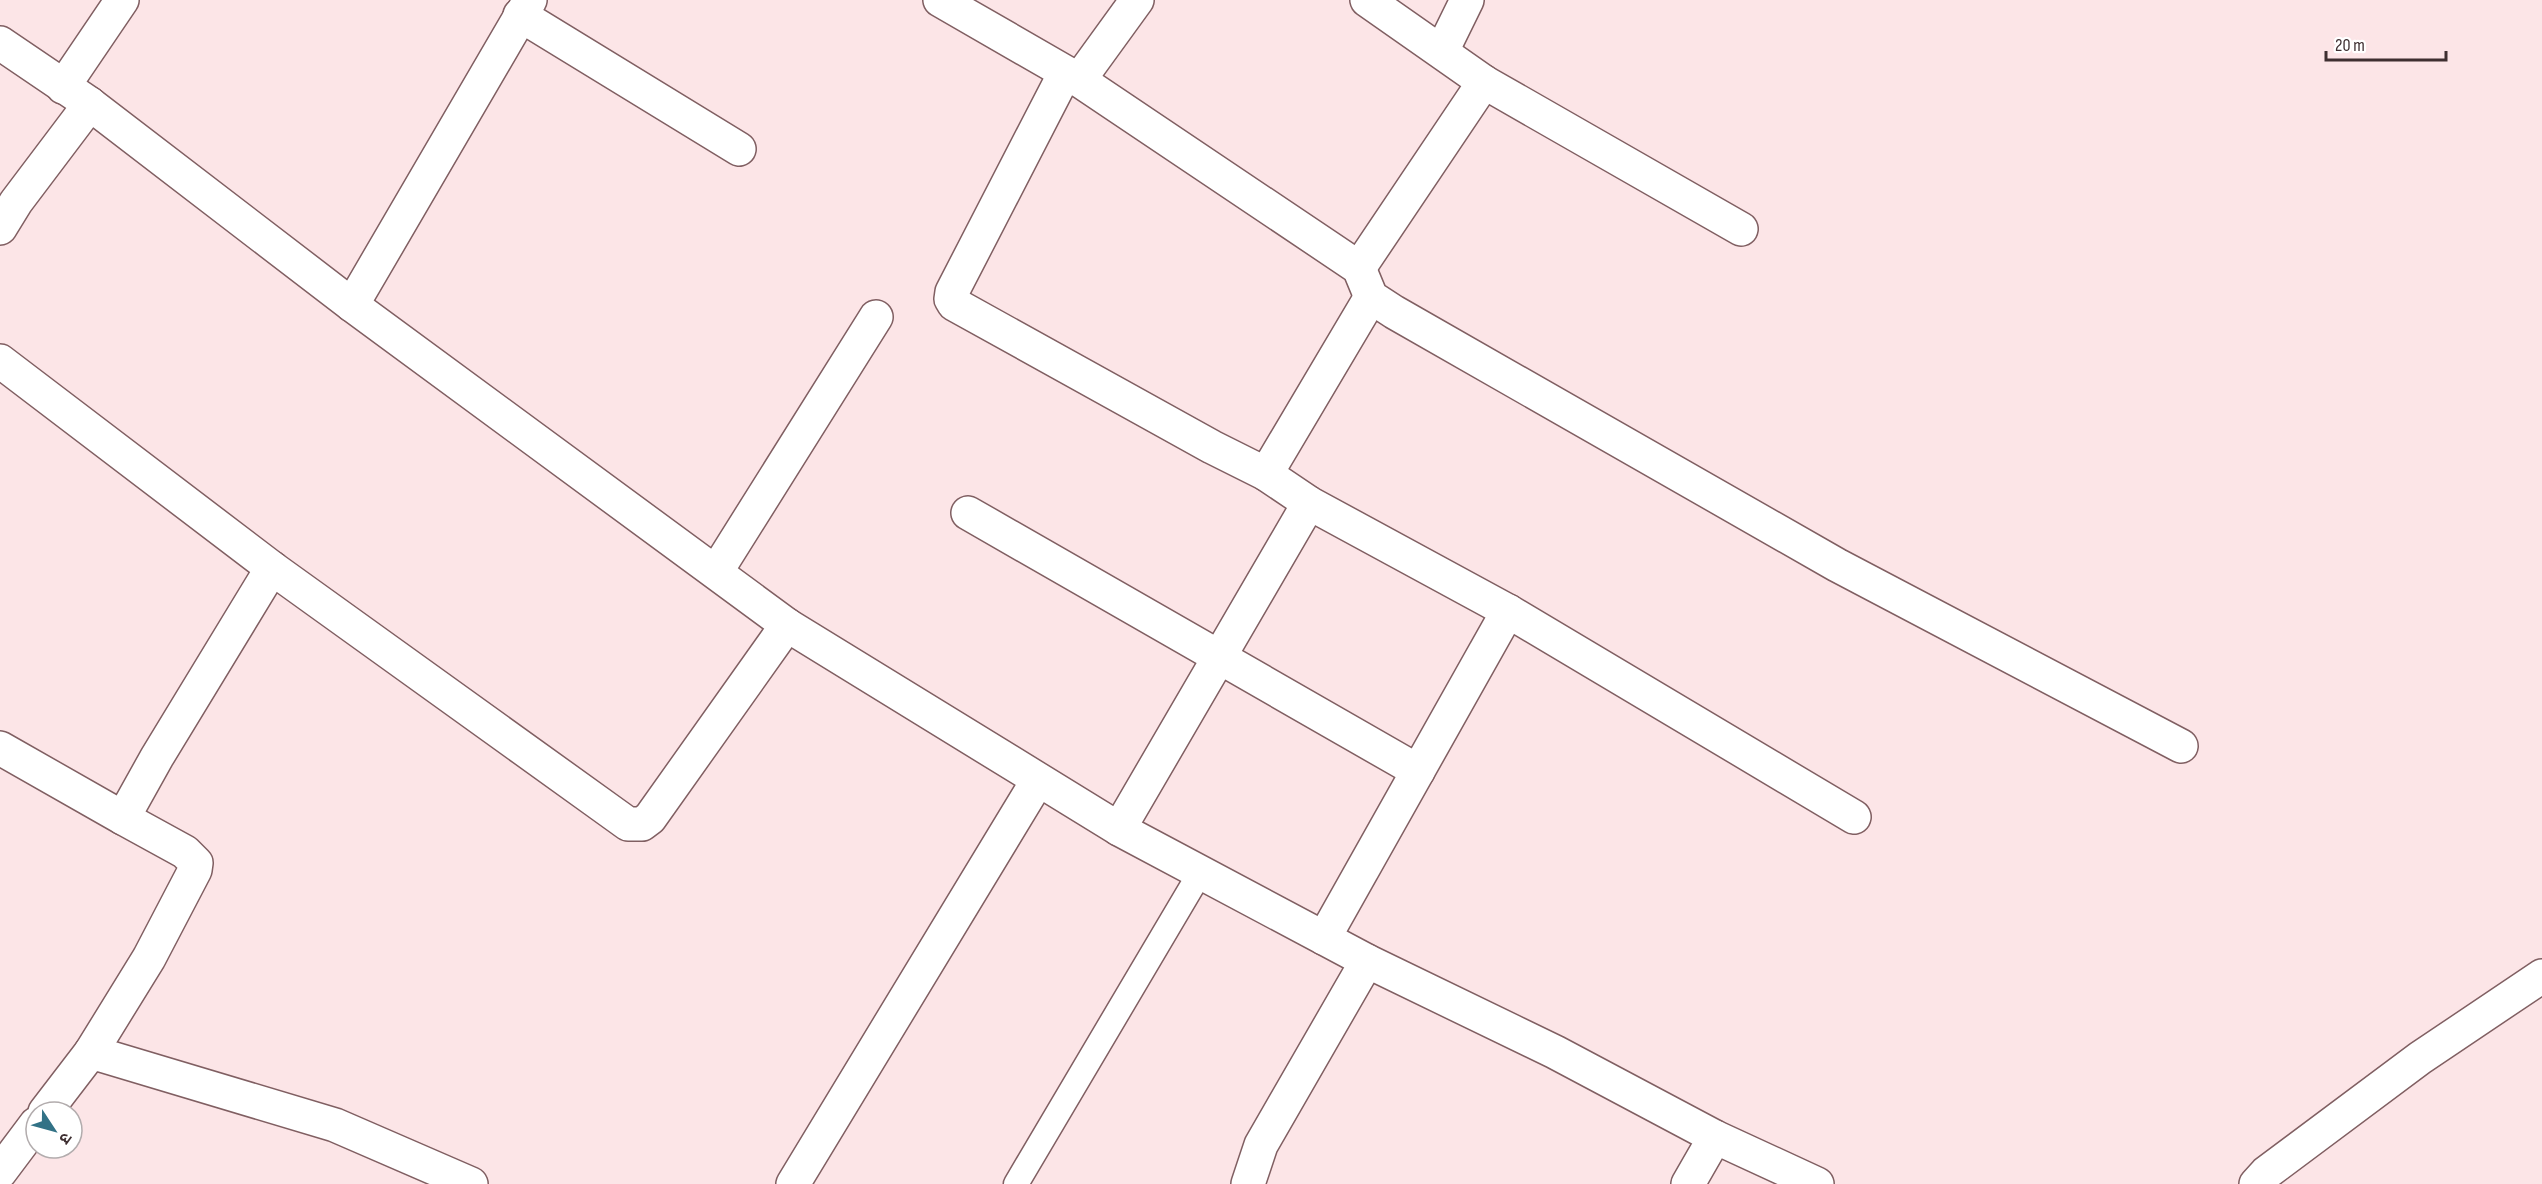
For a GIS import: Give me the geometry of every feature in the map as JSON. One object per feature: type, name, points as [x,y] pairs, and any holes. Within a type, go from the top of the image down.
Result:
[{"type":"street","points":[[0,228],[77,96],[122,0]]},
{"type":"street","points":[[940,0],[1072,76],[1365,283],[1624,445],[1837,565],[2181,746]]},
{"type":"street","points":[[1137,0],[1072,76],[952,292],[951,299],[963,310],[1212,447],[1266,474],[1309,503],[1508,611],[1854,817]]},
{"type":"street","points":[[1366,0],[1484,82],[1741,229]]},
{"type":"street","points":[[1442,51],[1467,0]]},
{"type":"street","points":[[352,305],[525,8],[739,149]]},
{"type":"street","points":[[0,43],[77,96],[352,305],[787,625],[1119,830],[1367,961],[1555,1052],[1715,1137],[1817,1184]]},
{"type":"street","points":[[1266,474],[1365,283],[1484,82]]},
{"type":"street","points":[[716,572],[876,317]]},
{"type":"street","points":[[0,361],[272,568],[620,820],[634,826],[650,818],[787,625]]},
{"type":"street","points":[[1119,830],[1309,503]]},
{"type":"street","points":[[968,513],[1418,771]]},
{"type":"street","points":[[123,818],[157,757],[272,568]]},
{"type":"street","points":[[1324,938],[1508,611]]},
{"type":"street","points":[[0,748],[185,852],[196,863],[195,870],[149,958],[91,1052],[54,1100]]},
{"type":"street","points":[[793,1184],[1038,780]]},
{"type":"street","points":[[1248,1184],[1261,1145],[1367,961]]},
{"type":"street","points":[[2256,1184],[2266,1173],[2420,1058],[2542,976]]},
{"type":"street","points":[[91,1052],[335,1125],[471,1184]]},
{"type":"street","points":[[1688,1184],[1715,1137]]},
{"type":"street","points":[[0,1172],[24,1140]]},
{"type":"lane","points":[[1016,1184],[1200,873]]}]
